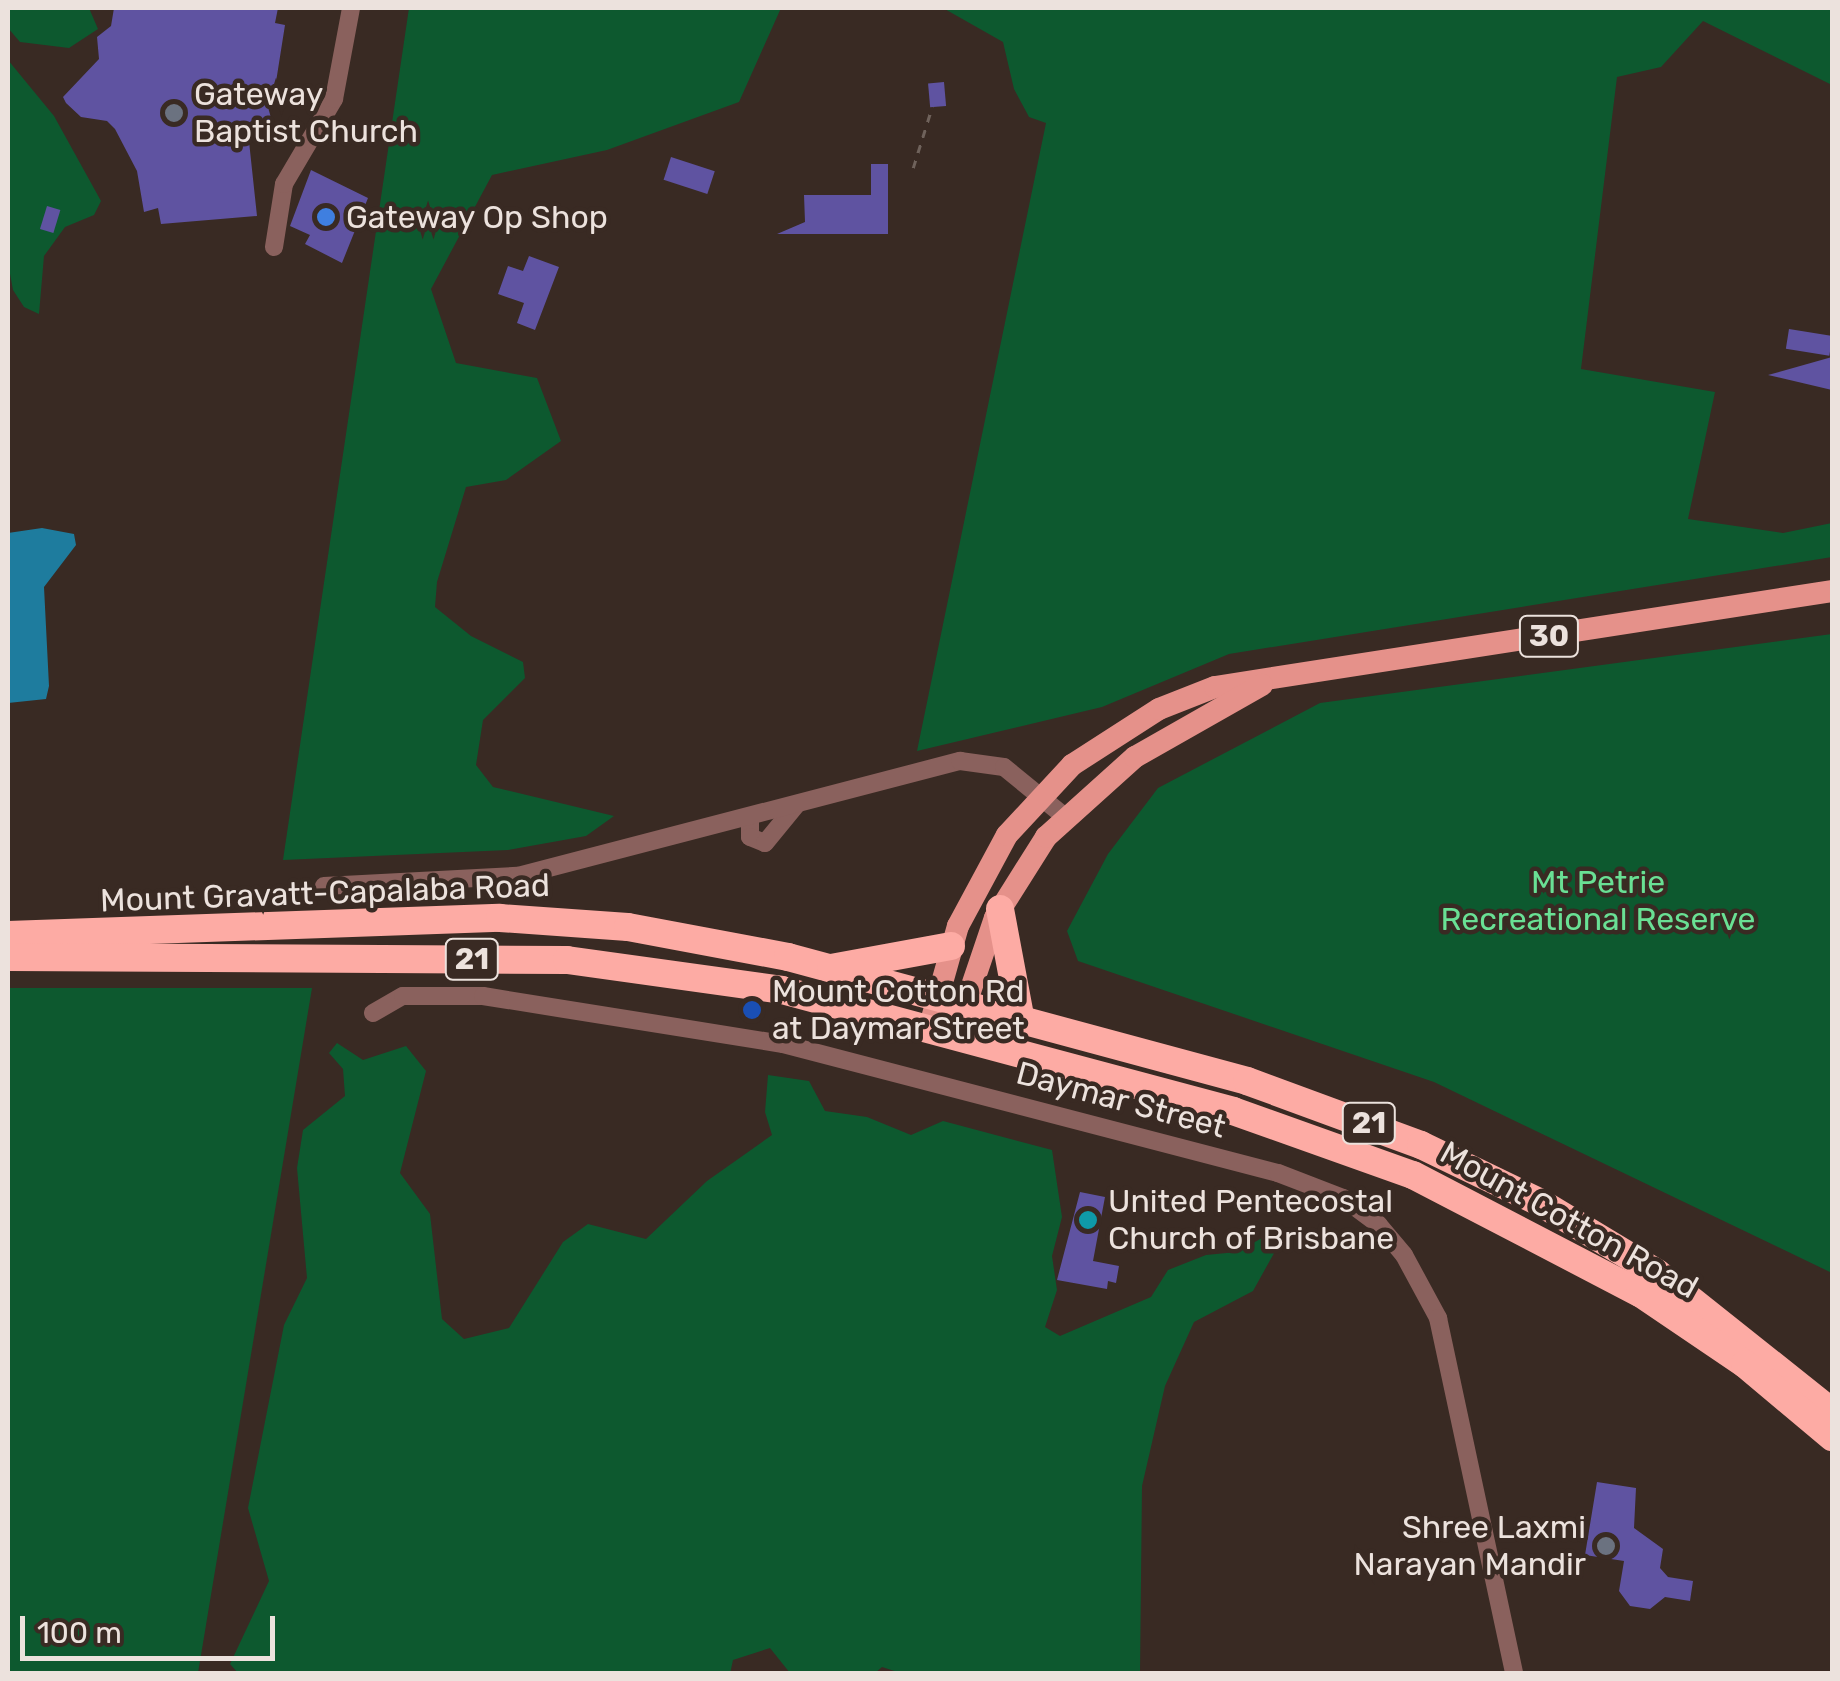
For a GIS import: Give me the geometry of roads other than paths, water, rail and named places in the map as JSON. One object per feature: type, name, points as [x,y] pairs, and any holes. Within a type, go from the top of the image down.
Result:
[{"type":"highway","points":[[1000,909],[1022,1020]]},
{"type":"highway","name":"Mount Gravatt-Capalaba Road","points":[[8,935],[537,919],[706,939],[965,1005]]},
{"type":"highway","points":[[830,968],[951,946]]},
{"type":"highway","name":"Mount Gravatt-Capalaba Road","points":[[8,957],[608,963],[755,984],[942,1033]]},
{"type":"highway","name":"Mount Cotton Road","points":[[965,1005],[1298,1097],[1477,1170],[1657,1273],[1832,1412]]},
{"type":"highway","name":"Mount Cotton Road","points":[[942,1033],[1271,1122],[1429,1182],[1654,1302],[1832,1436]]},
{"type":"main road","name":"30","points":[[937,997],[951,946],[990,859],[1040,795],[1092,750],[1148,714],[1215,688],[1832,591]]},
{"type":"main road","name":"30","points":[[942,1033],[965,1005],[1000,909],[1064,816],[1135,757],[1266,683]]},
{"type":"main road","points":[[937,997],[942,1033]]},
{"type":"street","points":[[274,247],[284,184],[334,99],[351,8]]},
{"type":"street","name":"Mount Gravatt-Capalaba Road","points":[[324,886],[518,876],[969,760],[997,764],[1064,816]]},
{"type":"street","points":[[750,817],[750,837],[765,843],[798,804]]},
{"type":"street","name":"Daymar Street","points":[[373,1014],[403,996],[483,996],[782,1044],[1278,1173],[1342,1198],[1378,1224],[1404,1255],[1438,1318],[1514,1674]]},
{"type":"water","points":[[42,528],[74,534],[76,545],[44,587],[49,686],[46,699],[8,703],[8,533]]},
{"type":"place","name":"Gateway Baptist Church","points":[[174,113]]},
{"type":"place","name":"Gateway Op Shop","points":[[326,217]]},
{"type":"place","name":"Mount Cotton Rd at Daymar Street","points":[[752,1010]]},
{"type":"place","name":"United Pentecostal Church of Brisbane","points":[[1088,1220]]},
{"type":"place","name":"Shree Laxmi Narayan Mandir","points":[[1606,1546]]},
{"type":"park label","name":"Mt Petrie Recreational Reserve","points":[[1598,902]]}]
